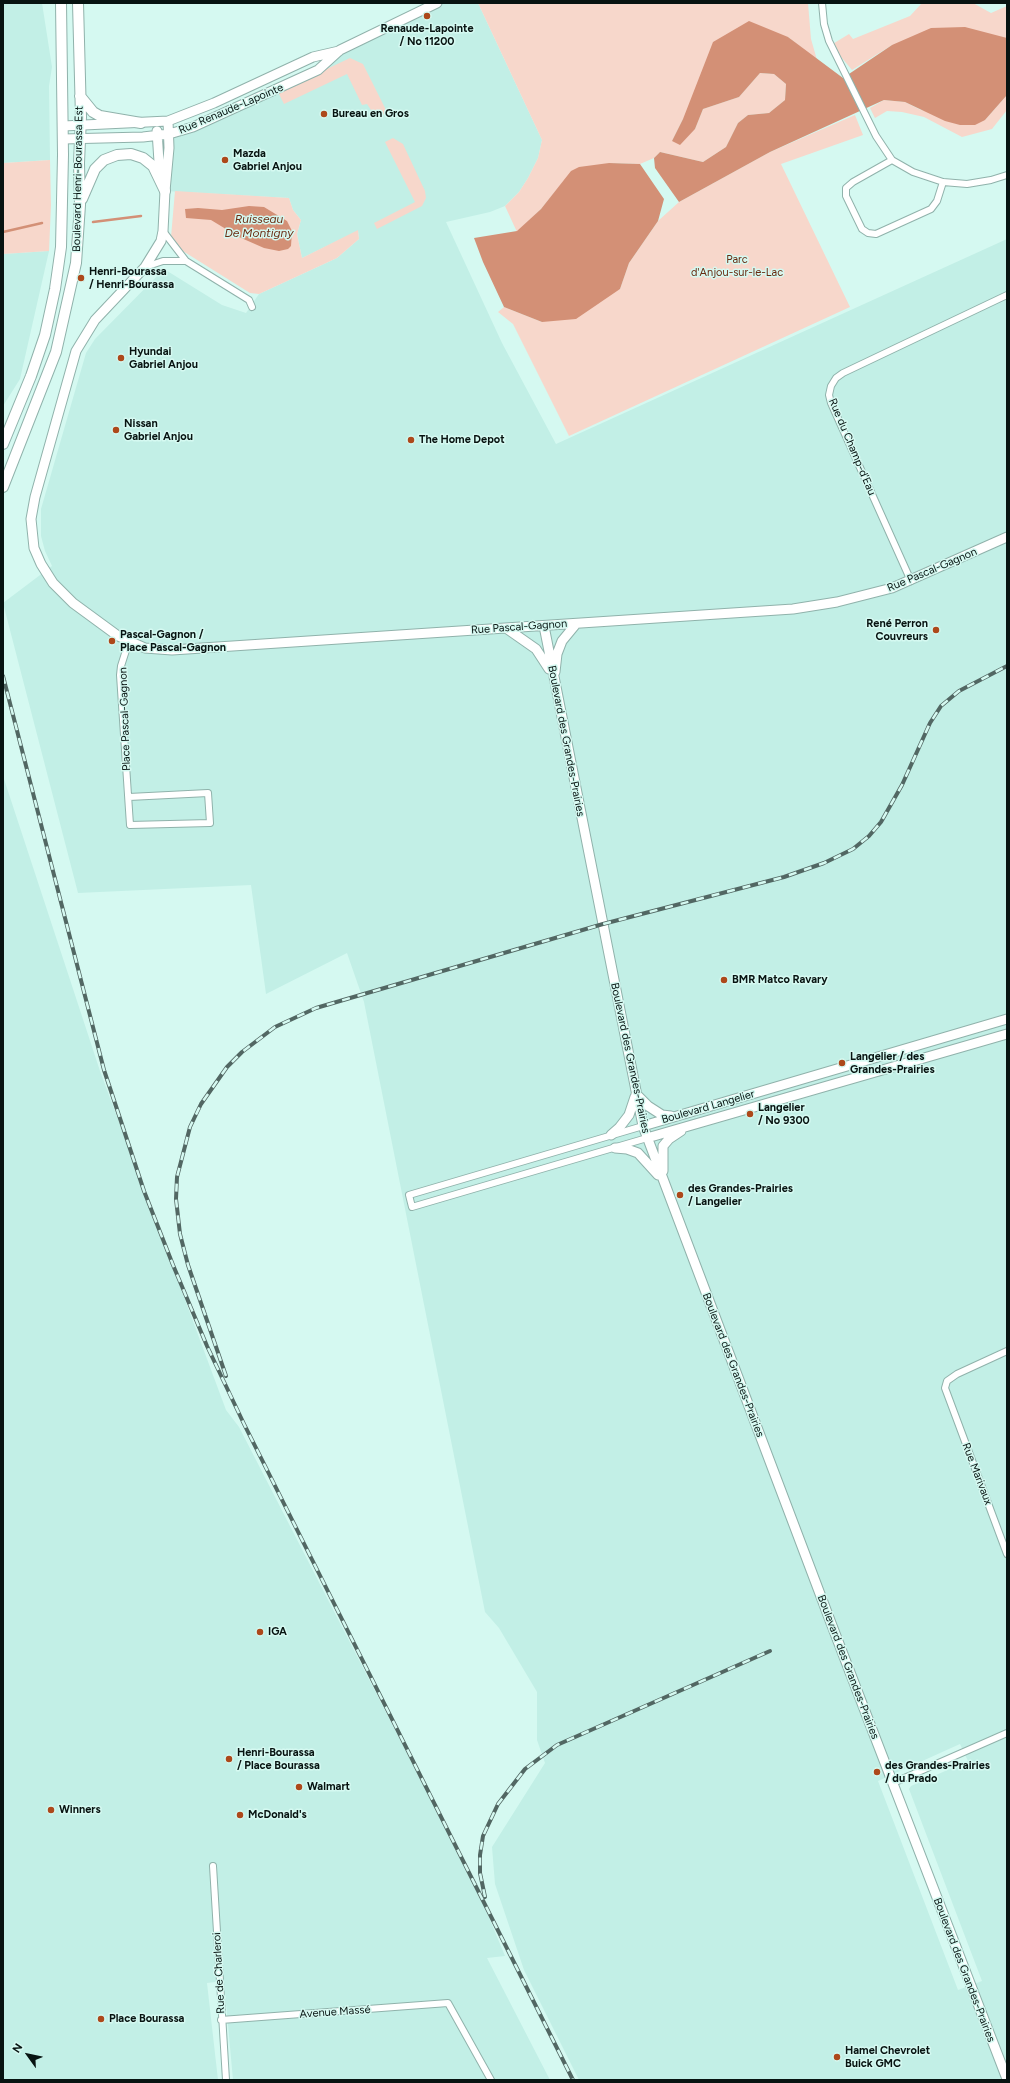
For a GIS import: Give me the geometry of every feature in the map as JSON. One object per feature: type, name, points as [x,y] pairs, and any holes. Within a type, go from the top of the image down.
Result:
[{"type":"main road","name":"Boulevard Henri-Bourassa Est","points":[[3,444],[36,363],[52,304],[61,247],[63,126],[61,3]]},
{"type":"main road","name":"Boulevard Henri-Bourassa Est","points":[[3,487],[45,383],[58,343],[76,263],[80,204],[78,3]]},
{"type":"main road","name":"Rue Renaude-Lapointe","points":[[63,126],[141,123],[168,120],[214,103],[313,57],[340,50],[437,3]]},
{"type":"main road","name":"Rue Renaude-Lapointe","points":[[63,139],[157,136],[193,127],[318,70],[340,50]]},
{"type":"main road","points":[[80,96],[90,110],[100,116],[141,123]]},
{"type":"main road","points":[[145,267],[157,249],[164,231],[165,191],[168,162],[168,120]]},
{"type":"main road","points":[[157,122],[159,162],[165,191]]},
{"type":"main road","points":[[80,204],[95,169],[104,160],[117,155],[131,154],[143,158],[153,166],[165,191]]},
{"type":"main road","name":"Rue Pascal-Gagnon","points":[[145,267],[96,320],[81,340],[72,360],[35,497],[32,519],[34,548],[45,572],[53,583],[73,603],[118,636],[145,648],[172,650],[793,609],[862,597],[911,581],[1007,537]]},
{"type":"main road","points":[[554,678],[557,654],[561,645],[576,624]]},
{"type":"main road","name":"Boulevard des Grandes-Prairies","points":[[544,626],[643,1126],[665,1187],[1007,2079]]},
{"type":"main road","points":[[506,628],[536,649],[554,678]]},
{"type":"main road","name":"Boulevard Langelier","points":[[643,1126],[1007,1019]]},
{"type":"main road","name":"Boulevard Langelier","points":[[647,1138],[1007,1034]]},
{"type":"main road","points":[[611,1136],[629,1115],[636,1094],[648,1106],[662,1115],[674,1117]]},
{"type":"main road","points":[[665,1187],[662,1164],[664,1146],[675,1134],[694,1124]]},
{"type":"main road","points":[[615,1148],[638,1152],[655,1172],[665,1187]]},
{"type":"street","points":[[822,3],[824,24],[833,48],[882,147],[892,160],[913,172],[943,182],[967,184],[991,180],[1007,175]]},
{"type":"street","points":[[892,160],[853,182],[846,188],[846,196],[862,229],[868,233],[876,234],[931,209],[937,202],[943,182]]},
{"type":"street","points":[[164,231],[186,261],[249,300],[252,307]]},
{"type":"street","points":[[145,267],[163,261],[186,261]]},
{"type":"street","name":"Rue du Champ-d'Eau","points":[[911,581],[831,403],[829,395],[831,386],[843,373],[1007,295]]},
{"type":"street","name":"Place Pascal-Gagnon","points":[[129,641],[121,666],[120,675],[130,825],[210,823],[208,793],[129,797]]},
{"type":"street","name":"Boulevard Langelier","points":[[643,1126],[409,1195],[412,1207],[647,1138]]},
{"type":"street","name":"Rue Marivaux","points":[[1007,1351],[951,1377],[947,1381],[946,1394],[1007,1554]]},
{"type":"street","points":[[893,1783],[1007,1733]]},
{"type":"street","name":"Rue de Charleroi","points":[[213,1866],[221,2020],[226,2080]]},
{"type":"street","name":"Avenue Massé","points":[[221,2020],[448,2003],[491,2080]]},
{"type":"shaded area","points":[[3,3],[42,3],[52,67],[49,86],[50,160],[3,163]]},
{"type":"shaded area","points":[[437,3],[478,3],[542,140],[538,158],[528,178],[519,192],[505,206],[490,212],[446,222],[502,343],[556,444],[1007,239],[1007,2080],[579,2080],[524,1970],[495,1884],[492,1847],[545,1763],[537,1740],[537,1692],[499,1628],[485,1612],[364,1002],[347,953],[266,994],[251,885],[78,893],[3,603],[52,566],[45,551],[41,536],[41,509],[86,353],[95,339],[164,269],[222,305],[246,313],[259,294],[337,258],[359,239],[358,231],[302,258],[297,234],[301,220],[293,210],[289,198],[165,191],[169,134],[291,83],[340,50]],"holes":[[[960,1744],[968,1761],[911,1786],[909,1789],[982,1981],[958,1990],[878,1781]]]},
{"type":"shaded area","points":[[49,251],[20,379],[3,406],[3,254]]},
{"type":"shaded area","points":[[3,776],[100,1071],[226,1410],[239,1427],[478,1891],[505,1956],[487,1958],[550,2080],[233,2080],[224,1981],[207,1983],[218,2080],[3,2080]]},
{"type":"green space","points":[[478,3],[808,3],[811,39],[817,60],[788,37],[683,119],[672,141],[695,129],[703,109],[739,97],[760,73],[774,74],[786,84],[785,100],[769,113],[748,115],[738,123],[726,147],[703,162],[660,152],[654,158],[640,164],[609,163],[563,182],[541,209],[517,232],[505,206],[519,192],[528,178],[538,158],[542,140]]},
{"type":"green space","points":[[922,3],[973,3],[991,13],[1007,6],[1007,38],[892,45],[852,70],[831,45],[849,34],[853,39],[910,16]]},
{"type":"green space","points":[[350,58],[363,64],[386,110],[382,117],[375,116],[367,104],[362,105],[347,74],[284,104],[278,92]]},
{"type":"green space","points":[[1007,95],[1007,110],[992,129],[962,137],[924,117],[902,112],[887,111],[875,118],[870,108],[884,100],[905,102],[921,110],[985,120]]},
{"type":"green space","name":"Parc d'Anjou-sur-le-Lac","points":[[855,115],[863,135],[781,164],[850,307],[569,436],[513,324],[498,312],[504,307],[542,322],[620,289],[629,263],[658,221],[679,202],[770,152]]},
{"type":"green space","points":[[393,138],[403,144],[425,191],[426,198],[422,206],[377,229],[374,223],[415,202],[385,142]]},
{"type":"green space","points":[[50,160],[51,205],[49,251],[3,254],[3,163]]},
{"type":"green space","points":[[175,191],[289,198],[293,210],[301,220],[297,234],[302,258],[358,230],[359,239],[337,258],[259,294],[250,293],[178,248],[171,237]]},
{"type":"water","points":[[749,21],[788,37],[843,78],[892,45],[931,28],[965,27],[1007,38],[1007,95],[985,120],[975,125],[960,125],[945,121],[905,102],[884,100],[770,152],[679,202],[655,168],[654,158],[660,152],[703,162],[726,147],[738,123],[748,115],[769,113],[785,100],[786,84],[774,74],[760,73],[739,97],[703,109],[695,129],[680,145],[672,141],[683,119],[713,42]]},
{"type":"water","points":[[609,163],[640,164],[664,199],[658,221],[629,263],[620,289],[576,319],[542,322],[504,307],[483,262],[474,238],[517,231],[541,209],[571,171],[579,167]]},
{"type":"water","name":"Ruisseau De Montigny","points":[[249,206],[264,207],[287,221],[292,231],[291,246],[288,249],[279,251],[264,248],[239,237],[211,220],[186,218],[185,209],[198,208],[222,210]]},
{"type":"waterway","name":"Ruisseau De Montigny","points":[[93,222],[141,216]]},
{"type":"waterway","name":"Ruisseau De Montigny","points":[[3,232],[42,223]]},
{"type":"railway","points":[[226,1376],[188,1265],[180,1234],[176,1199],[177,1177],[190,1127],[201,1104],[227,1067],[242,1052],[275,1027],[316,1008],[603,924],[784,877],[824,863],[853,849],[869,836],[881,822],[902,785],[930,723],[941,706],[959,691],[1007,666]]},
{"type":"railway","points":[[3,676],[104,1070],[144,1191],[173,1265],[207,1346],[244,1424],[573,2080]]},
{"type":"railway","points":[[485,1897],[480,1873],[480,1855],[483,1836],[498,1804],[525,1769],[557,1745],[770,1651]]},
{"type":"place","name":"Renaude-Lapointe / No 11200","points":[[427,16]]},
{"type":"place","name":"Bureau en Gros","points":[[324,114]]},
{"type":"place","name":"Mazda Gabriel Anjou","points":[[225,160]]},
{"type":"place","name":"Henri-Bourassa / Henri-Bourassa","points":[[81,278]]},
{"type":"place","name":"Hyundai Gabriel Anjou","points":[[121,358]]},
{"type":"place","name":"Nissan Gabriel Anjou","points":[[116,430]]},
{"type":"place","name":"The Home Depot","points":[[411,440]]},
{"type":"place","name":"René Perron Couvreurs","points":[[936,630]]},
{"type":"place","name":"Pascal-Gagnon / Place Pascal-Gagnon","points":[[112,641]]},
{"type":"place","name":"BMR Matco Ravary","points":[[724,980]]},
{"type":"place","name":"Langelier / des Grandes-Prairies","points":[[842,1063]]},
{"type":"place","name":"Langelier / No 9300","points":[[750,1114]]},
{"type":"place","name":"des Grandes-Prairies / Langelier","points":[[680,1195]]},
{"type":"place","name":"IGA","points":[[260,1632]]},
{"type":"place","name":"Henri-Bourassa / Place Bourassa","points":[[229,1759]]},
{"type":"place","name":"des Grandes-Prairies / du Prado","points":[[877,1772]]},
{"type":"place","name":"Walmart","points":[[299,1787]]},
{"type":"place","name":"Winners","points":[[51,1810]]},
{"type":"place","name":"McDonald's","points":[[240,1815]]},
{"type":"place","name":"Place Bourassa","points":[[101,2019]]},
{"type":"place","name":"Hamel Chevrolet Buick GMC","points":[[837,2057]]}]
